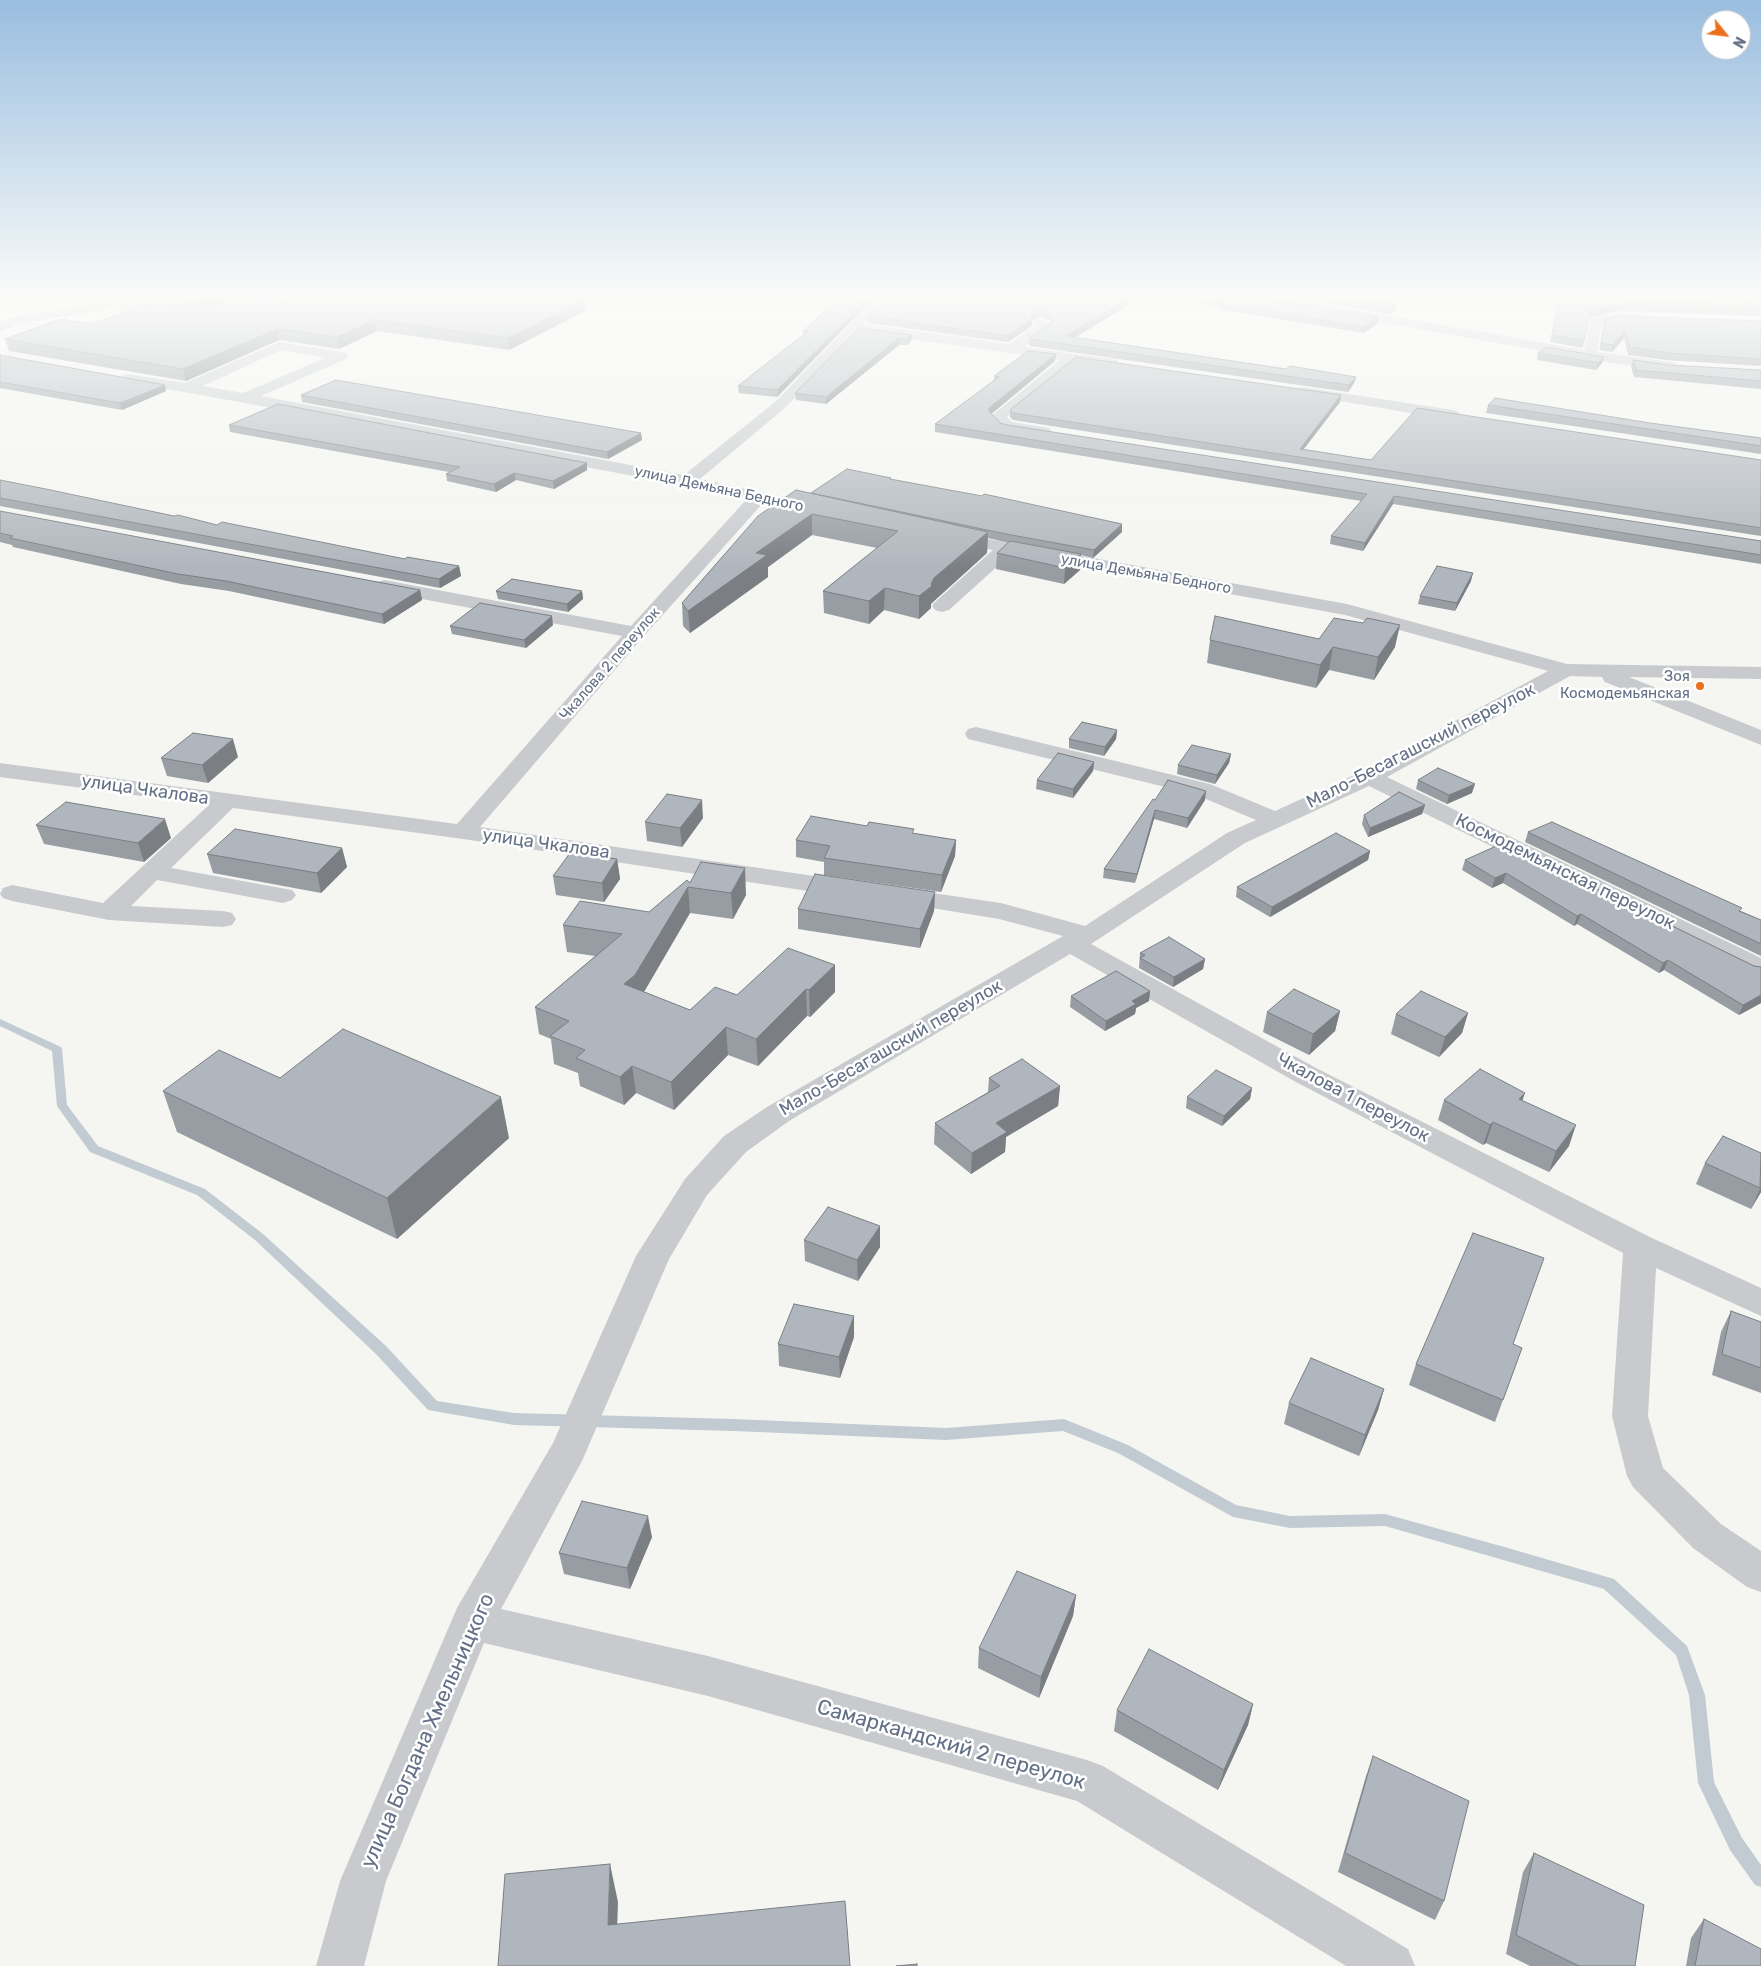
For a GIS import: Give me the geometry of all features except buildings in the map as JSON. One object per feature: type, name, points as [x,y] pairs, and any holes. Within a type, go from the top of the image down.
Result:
[{"type":"street","name":"улица Демьяна Бедного","points":[[172,387],[245,398],[687,481],[835,513]]},
{"type":"street","points":[[185,389],[190,387]]},
{"type":"street","points":[[245,398],[271,387]]},
{"type":"street","points":[[687,481],[780,405],[797,387]]},
{"type":"street","points":[[1036,387],[998,417],[1007,426],[1056,433]]},
{"type":"street","points":[[1285,388],[1471,417]]},
{"type":"street","name":"Чкалова 2 переулок","points":[[463,832],[636,633],[759,497]]},
{"type":"street","name":"улица Демьяна Бедного","points":[[930,533],[1005,549],[1347,610],[1566,670],[1597,672],[1761,673]]},
{"type":"street","points":[[942,606],[1005,549]]},
{"type":"street","points":[[366,583],[636,633]]},
{"type":"street","name":"Мало-Бесагашский переулок","points":[[604,1370],[654,1256],[696,1186],[735,1144],[778,1114],[1079,939],[1236,838],[1369,776],[1566,670]]},
{"type":"street","points":[[1597,672],[1761,738]]},
{"type":"street","points":[[976,734],[1202,789],[1232,800],[1275,820]]},
{"type":"street","name":"улица Чкалова","points":[[0,770],[463,832],[1001,911],[1079,939]]},
{"type":"street","name":"Космодемьянская переулок","points":[[1369,776],[1761,968]]},
{"type":"street","points":[[109,912],[227,801]]},
{"type":"street","points":[[152,872],[283,895]]},
{"type":"street","points":[[12,893],[109,912],[223,919]]},
{"type":"street","name":"Чкалова 1 переулок","points":[[1079,939],[1306,1075],[1640,1246],[1761,1303]]},
{"type":"street","points":[[1640,1246],[1630,1416],[1646,1476],[1707,1536],[1761,1574]]},
{"type":"street","name":"улица Богдана Хмельницкого","points":[[340,1966],[363,1881],[472,1620],[569,1450],[604,1370]]},
{"type":"street","name":"Самаркандский 2 переулок","points":[[472,1620],[708,1676],[1087,1782],[1391,1966]]},
{"type":"waterway","points":[[0,1022],[57,1049],[62,1106],[94,1149],[201,1192],[259,1237],[381,1350],[433,1406],[514,1419],[734,1425],[946,1434],[1064,1425],[1123,1449],[1233,1511],[1290,1522],[1385,1520],[1609,1584],[1682,1651],[1697,1695],[1706,1783],[1736,1844],[1761,1879]]},
{"type":"place","name":"Зоя Космодемьянская","points":[[1700,686]]}]
